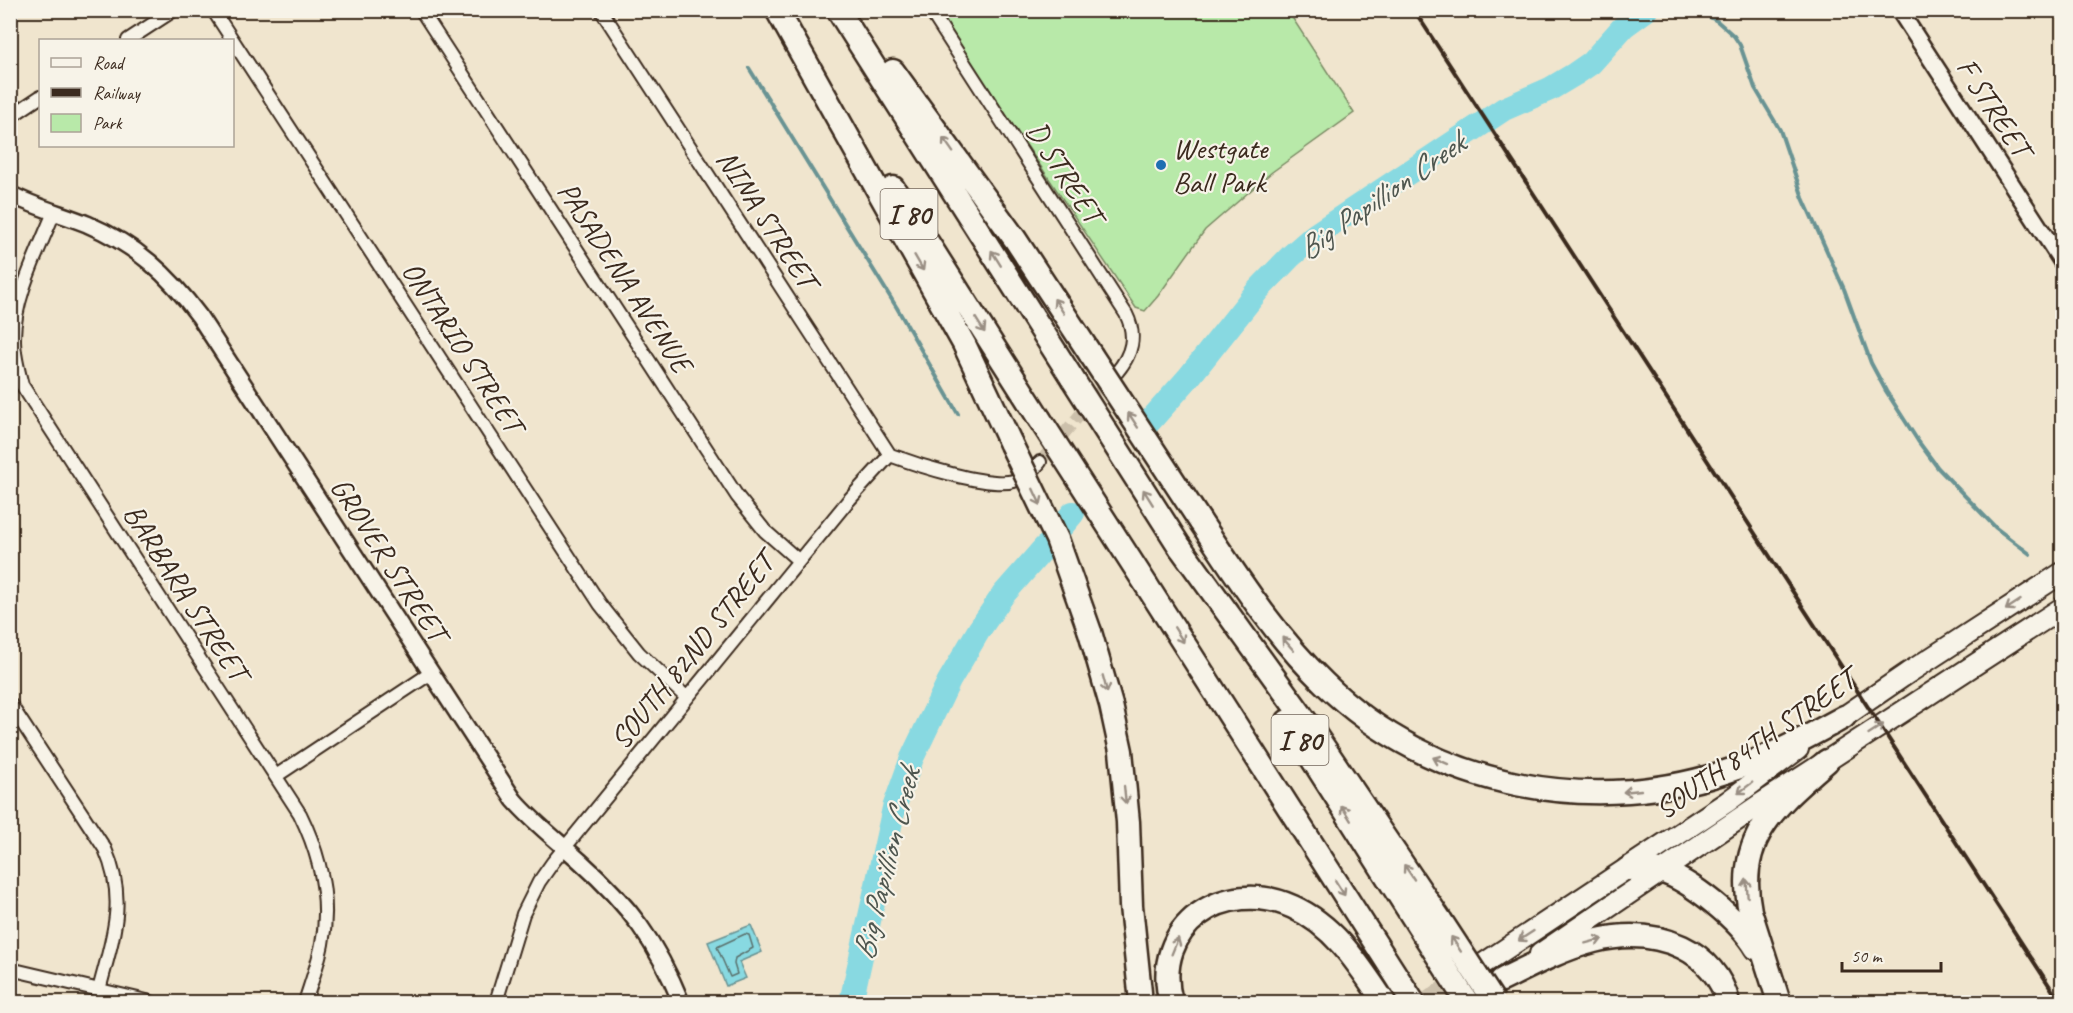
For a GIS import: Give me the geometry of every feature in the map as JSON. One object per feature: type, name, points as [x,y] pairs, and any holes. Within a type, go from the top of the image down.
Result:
[{"type":"highway","name":"I 80","points":[[778,10],[1413,1002]]},
{"type":"highway","points":[[778,10],[964,344],[1057,539],[1090,632],[1111,705],[1120,751],[1128,822],[1131,906],[1141,1000]]},
{"type":"highway","name":"I 80","points":[[838,10],[1180,547],[1432,927],[1467,1002]]},
{"type":"highway","points":[[848,10],[1015,239],[1200,521],[1275,630],[1324,684],[1368,720],[1407,744],[1455,767],[1479,775],[1529,787],[1587,793],[1621,792],[1706,778],[1738,768],[1790,746],[1844,717]]},
{"type":"highway","points":[[1776,994],[1750,910],[1747,895],[1747,867],[1757,837],[1772,813],[1827,761]]},
{"type":"highway","points":[[1628,869],[1641,868],[1663,872],[1683,882],[1729,915],[1754,945],[1776,994]]},
{"type":"highway","points":[[1171,1002],[1167,983],[1169,964],[1173,946],[1183,928],[1197,914],[1214,904],[1234,898],[1256,896],[1294,907],[1329,931],[1384,1002]]},
{"type":"highway","points":[[1432,927],[1497,989],[1545,958],[1588,942],[1610,937],[1642,936],[1672,943],[1691,952],[1706,964],[1719,980],[1728,1002]]},
{"type":"main road","name":"SOUTH 84TH STREET","points":[[1484,964],[1727,802],[1844,717],[2062,573]]},
{"type":"main road","name":"SOUTH 84TH STREET","points":[[1497,989],[1663,872],[1827,761],[2062,608]]},
{"type":"street","points":[[130,39],[174,10]]},
{"type":"street","name":"ONTARIO STREET","points":[[213,10],[232,39]]},
{"type":"street","name":"PASADENA AVENUE","points":[[421,10],[737,496],[765,531],[799,561]]},
{"type":"street","name":"NINA STREET","points":[[602,10],[890,455]]},
{"type":"street","name":"D STREET","points":[[930,10],[1126,314],[1133,330],[1133,338],[1130,352],[1119,370]]},
{"type":"street","name":"F STREET","points":[[1899,10],[2062,262]]},
{"type":"street","name":"ONTARIO STREET","points":[[234,42],[600,604],[639,653],[687,698]]},
{"type":"street","points":[[10,117],[39,98]]},
{"type":"street","name":"GROVER STREET","points":[[10,194],[96,228],[128,246],[156,266],[178,289],[199,316],[514,800],[530,818],[606,885],[630,911],[658,953],[681,1002]]},
{"type":"street","name":"BARBARA STREET","points":[[54,212],[18,305],[14,339],[14,371],[28,398],[300,814],[310,836],[324,884],[325,900],[323,934],[305,1002]]},
{"type":"street","points":[[890,455],[974,478],[998,482],[1014,481]]},
{"type":"street","name":"SOUTH 82ND STREET","points":[[496,1002],[523,914],[538,882],[848,501],[890,455]]},
{"type":"street","points":[[276,776],[431,673]]},
{"type":"street","points":[[10,704],[105,849],[111,864],[116,881],[117,916],[99,990]]},
{"type":"street","points":[[10,969],[151,1002]]},
{"type":"green space","name":"Westgate Ball Park","points":[[939,11],[1288,11],[1354,113],[1272,172],[1205,230],[1145,311],[1136,308]]},
{"type":"water","points":[[751,925],[762,952],[739,962],[746,978],[726,986],[708,942]]},
{"type":"waterway","name":"Big Papillion Creek","points":[[1150,421],[1189,377],[1258,290],[1315,235],[1504,109],[1550,89],[1575,74],[1591,63],[1624,26],[1646,10]]},
{"type":"waterway","points":[[1698,10],[1717,21],[1734,36],[1740,45],[1755,88],[1780,130],[1803,198],[1844,289],[1871,363],[1886,391],[1938,468],[1996,528],[2030,554]]},
{"type":"waterway","points":[[749,68],[897,308],[958,414]]},
{"type":"waterway","name":"Big Papillion Creek","points":[[1063,525],[1073,513]]},
{"type":"waterway","name":"Big Papillion Creek","points":[[851,1002],[894,808],[912,758],[949,681],[979,630],[1003,595],[1045,547]]},
{"type":"tunnel","points":[[1040,462],[1111,378]]},
{"type":"tunnel","points":[[1427,1002],[1466,976]]},
{"type":"railway","points":[[1414,10],[2060,1002]]},
{"type":"place","name":"Westgate Ball Park","points":[[1161,165]]}]
